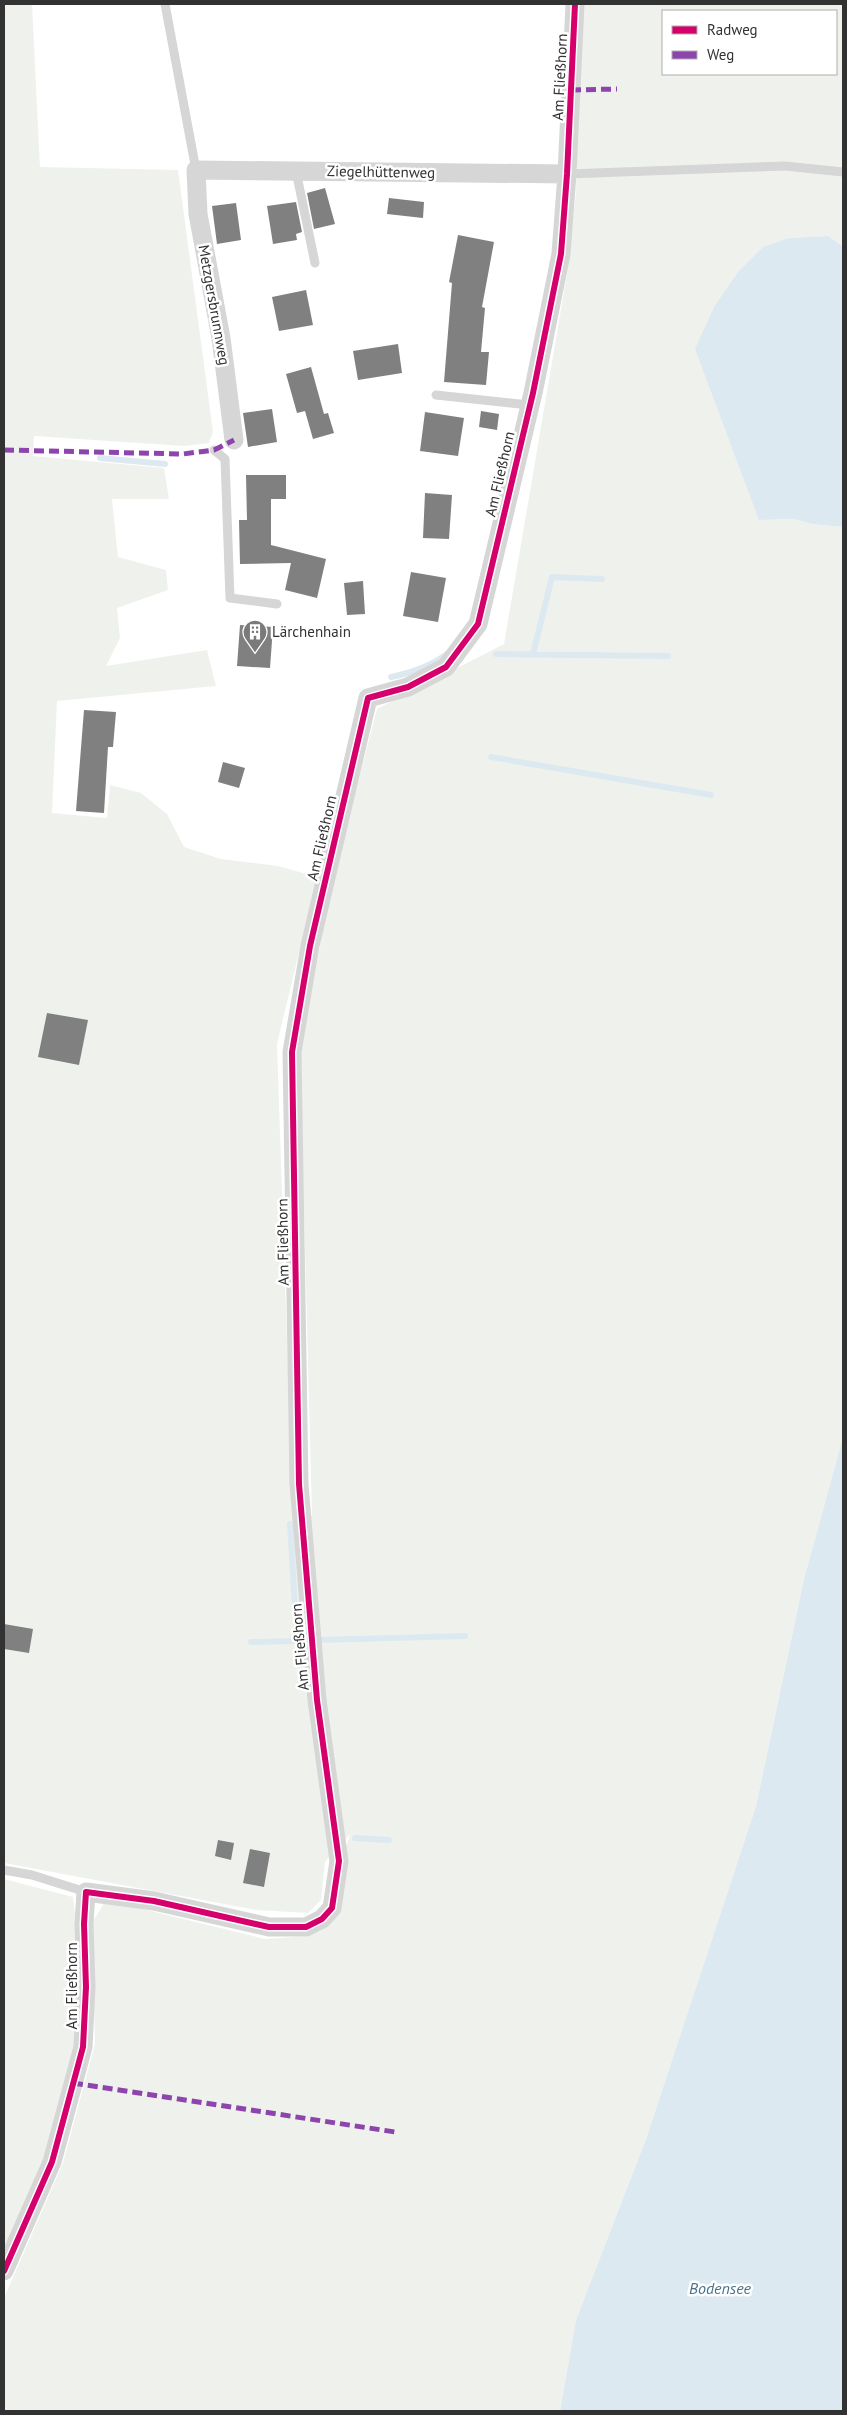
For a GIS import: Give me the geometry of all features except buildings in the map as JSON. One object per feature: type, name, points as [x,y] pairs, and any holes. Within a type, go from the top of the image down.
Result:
[{"type":"street","name":"Am Fließhorn","points":[[4,2271],[52,2162],[83,2047],[86,1987],[84,1924],[86,1892],[154,1902],[269,1927],[306,1927],[322,1919],[332,1908],[339,1861],[317,1700],[299,1484],[292,1052],[310,946],[368,698],[408,687],[446,667],[478,624],[529,405],[561,254],[567,174],[575,4]]},
{"type":"street","name":"Ziegelhüttenweg","points":[[196,170],[567,174]]},
{"type":"street","name":"Metzgersbrunnweg","points":[[196,170],[198,214],[221,338],[234,440]]},
{"type":"lane","points":[[165,4],[196,170]]},
{"type":"lane","points":[[567,174],[784,166],[843,172]]},
{"type":"lane","points":[[296,171],[315,263]]},
{"type":"lane","points":[[436,394],[529,405]]},
{"type":"lane","points":[[214,450],[225,459],[230,598],[277,604]]},
{"type":"lane","points":[[4,1870],[32,1875],[86,1892]]},
{"type":"shaded area","points":[[4,4],[32,4],[40,167],[178,170],[213,432],[209,443],[184,446],[34,436],[33,456],[164,468],[169,499],[112,499],[118,557],[166,570],[168,590],[117,608],[120,638],[106,666],[207,650],[216,686],[57,701],[52,813],[107,818],[110,785],[141,793],[167,814],[184,847],[221,859],[278,866],[317,877],[277,1044],[293,1518],[312,1515],[300,1053],[333,877],[377,709],[504,644],[567,274],[576,192],[581,4],[843,4],[843,246],[828,236],[789,238],[759,520],[794,519],[812,524],[843,527],[843,1437],[804,1579],[756,1806],[646,2139],[576,2320],[560,2411],[4,2411],[4,2298],[63,2163],[95,2044],[92,1923],[106,1900],[265,1939],[309,1936],[337,1911],[341,1863],[350,1834],[325,1862],[321,1900],[308,1913],[256,1910],[4,1863]]},
{"type":"shaded area","points":[[4,1879],[73,1897],[77,1930],[77,2051],[46,2160],[4,2254]]},
{"type":"water","points":[[828,236],[843,246],[843,527],[812,524],[794,519],[759,520],[695,349],[714,307],[738,272],[763,247],[789,238]]},
{"type":"water","name":"Bodensee","points":[[843,1437],[843,2411],[560,2411],[576,2320],[646,2139],[756,1806],[804,1579]]},
{"type":"waterway","points":[[100,458],[165,464]]},
{"type":"waterway","points":[[533,654],[552,577],[602,579]]},
{"type":"waterway","points":[[391,677],[420,669],[434,663],[447,654]]},
{"type":"waterway","points":[[496,654],[668,656]]},
{"type":"waterway","points":[[491,757],[711,795]]},
{"type":"waterway","points":[[251,1642],[297,1641],[290,1524]]},
{"type":"waterway","points":[[319,1640],[465,1636]]},
{"type":"waterway","points":[[355,1838],[389,1840]]},
{"type":"marked path","points":[[571,90],[617,89]]},
{"type":"marked path","points":[[4,450],[183,454],[214,450],[234,440]]},
{"type":"marked path","points":[[73,2083],[395,2132]]},
{"type":"cycle path","points":[[4,2271],[52,2162],[83,2047],[86,1987],[84,1924],[86,1892],[154,1901],[269,1927],[306,1927],[322,1919],[332,1908],[339,1861],[317,1700],[299,1484],[292,1052],[310,946],[368,698],[408,687],[446,667],[478,624],[533,393],[561,254],[567,174],[575,4]]},
{"type":"place","name":"Lärchenhain","points":[[255,653]]}]
